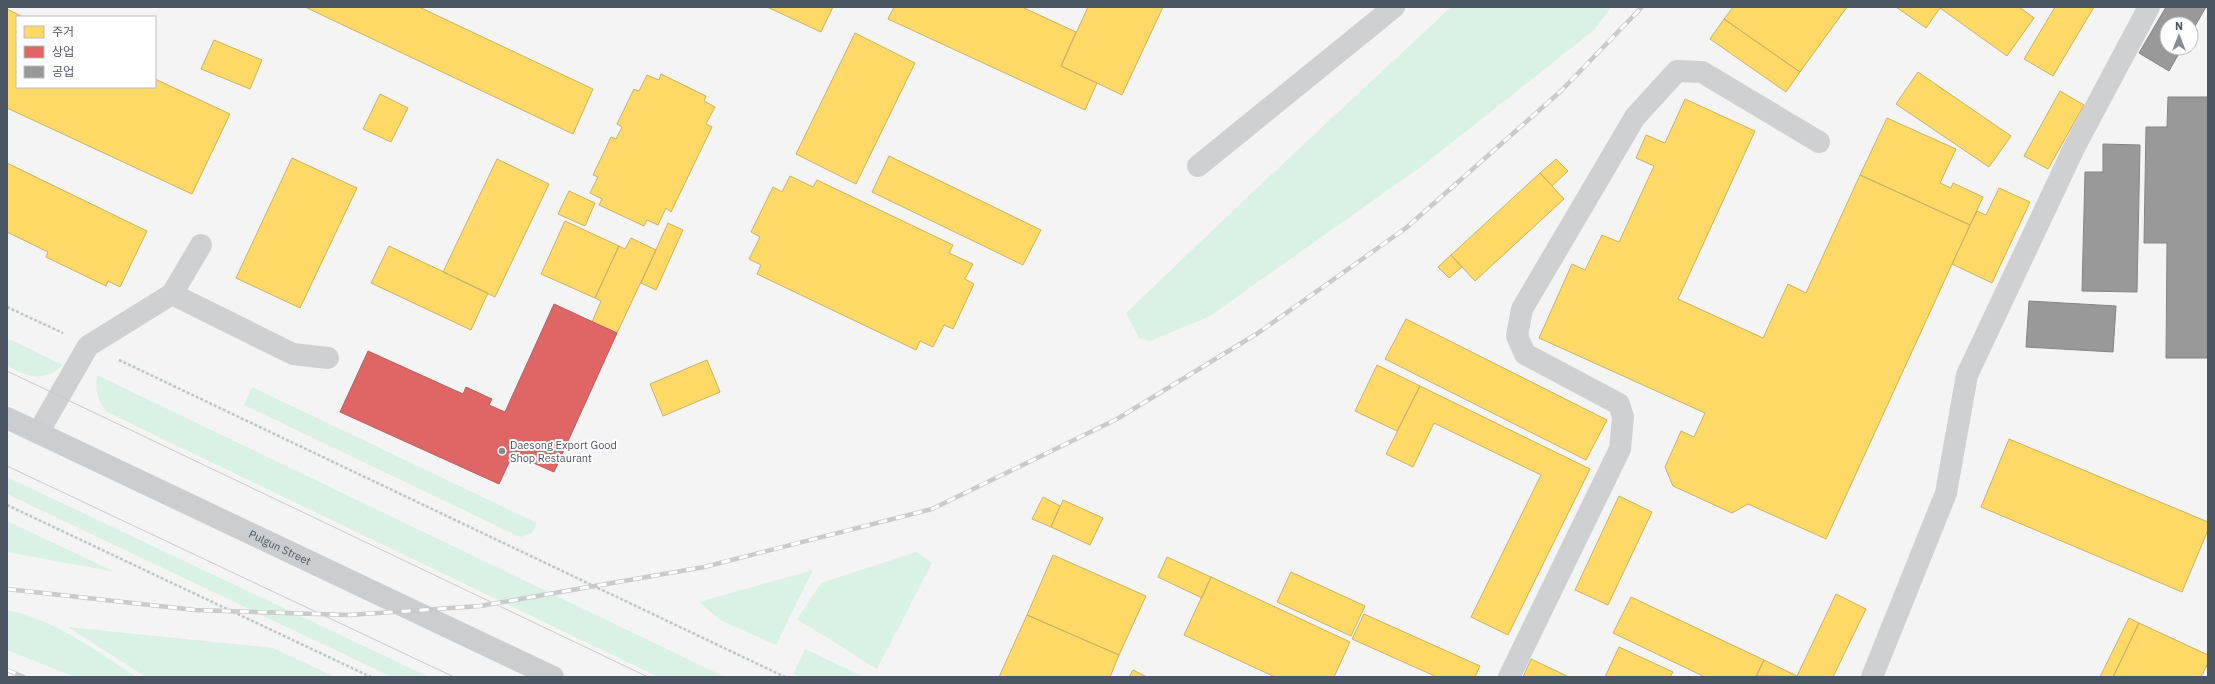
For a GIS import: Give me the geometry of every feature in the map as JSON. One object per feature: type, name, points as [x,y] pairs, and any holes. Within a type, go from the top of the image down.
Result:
[{"type":"main road","name":"Pulgun Street","points":[[7,418],[552,677]]},
{"type":"street","points":[[1198,166],[1394,7]]},
{"type":"street","points":[[1872,677],[1946,493],[1967,376],[2075,146],[2149,7]]},
{"type":"street","points":[[1509,677],[1620,449],[1623,417],[1618,404],[1525,354],[1517,336],[1522,309],[1636,117],[1677,71],[1702,72],[1819,142]]},
{"type":"street","points":[[38,433],[88,346],[172,294],[201,245]]},
{"type":"street","points":[[172,294],[294,354],[328,358]]},
{"type":"path","points":[[7,307],[785,677]]},
{"type":"path","points":[[7,506],[372,677]]},
{"type":"green space","points":[[1451,7],[1611,7],[1594,30],[1426,163],[1210,316],[1150,341],[1139,338],[1126,313],[1258,187]]},
{"type":"green space","points":[[7,338],[63,365],[56,371],[42,376],[29,375],[15,370],[7,366]]},
{"type":"green space","points":[[97,375],[725,677],[658,677],[107,412],[99,399],[96,386]]},
{"type":"green space","points":[[252,387],[537,523],[532,533],[520,537],[244,405]]},
{"type":"green space","points":[[7,477],[429,677],[392,677],[7,494]]},
{"type":"green space","points":[[7,521],[115,572],[7,552]]},
{"type":"green space","points":[[916,552],[932,563],[877,669],[797,619],[821,583]]},
{"type":"green space","points":[[813,570],[776,645],[720,620],[699,602]]},
{"type":"green space","points":[[7,610],[42,621],[59,629],[91,647],[137,677],[75,677],[7,650]]},
{"type":"green space","points":[[68,627],[273,648],[335,677],[146,677]]},
{"type":"green space","points":[[805,649],[864,677],[800,677],[793,674]]},
{"type":"building: 주거","points":[[305,7],[419,7],[593,89],[573,134]]},
{"type":"building: 주거","points":[[767,7],[833,7],[821,32]]},
{"type":"building: 주거","points":[[894,7],[1022,7],[1076,32],[1061,66],[1097,83],[1085,110],[888,19]]},
{"type":"building: 주거","points":[[1088,7],[1163,7],[1122,95],[1061,66]]},
{"type":"building: 주거","points":[[1733,7],[1847,7],[1800,72],[1724,19]]},
{"type":"building: 주거","points":[[1896,7],[2019,7],[2034,18],[2007,56],[1940,8],[1926,28]]},
{"type":"building: 주거","points":[[2055,7],[2094,7],[2053,76],[2024,59]]},
{"type":"building: 주거","points":[[7,9],[21,16],[16,16],[16,88],[156,88],[156,79],[230,114],[192,194],[7,108]]},
{"type":"building: 주거","points":[[1724,19],[1800,72],[1786,92],[1710,39]]},
{"type":"building: 주거","points":[[855,33],[915,63],[856,184],[796,154]]},
{"type":"building: 주거","points":[[214,40],[262,60],[250,89],[201,69]]},
{"type":"building: 주거","points":[[1918,72],[2011,136],[1989,167],[1896,104]]},
{"type":"building: 주거","points":[[661,74],[706,96],[704,101],[715,107],[706,124],[712,127],[671,212],[666,208],[658,225],[647,220],[644,226],[599,205],[602,199],[590,193],[598,177],[593,175],[611,137],[616,139],[622,127],[617,124],[634,89],[639,91],[647,75],[659,80]]},
{"type":"building: 주거","points":[[2060,91],[2084,105],[2048,169],[2024,156]]},
{"type":"building: 주거","points":[[380,94],[408,108],[391,142],[363,129]]},
{"type":"building: 주거","points":[[1685,99],[1755,131],[1678,299],[1763,338],[1788,284],[1806,293],[1860,175],[1970,225],[1826,539],[1748,504],[1732,513],[1673,486],[1665,467],[1681,431],[1694,437],[1705,413],[1539,338],[1572,264],[1585,270],[1602,235],[1619,242],[1654,166],[1636,158],[1646,135],[1665,143]]},
{"type":"building: 주거","points":[[1887,118],[1956,149],[1940,183],[1951,188],[1953,183],[1983,197],[1970,225],[1860,175]]},
{"type":"building: 주거","points":[[889,156],[1041,230],[1023,265],[872,192]]},
{"type":"building: 주거","points":[[292,158],[357,188],[300,308],[236,278]]},
{"type":"building: 주거","points":[[497,159],[549,184],[495,297],[443,272]]},
{"type":"building: 주거","points":[[1556,159],[1568,171],[1552,186],[1540,173]]},
{"type":"building: 주거","points":[[7,163],[147,231],[120,287],[108,281],[106,286],[46,257],[48,252],[7,232]]},
{"type":"building: 주거","points":[[1540,173],[1564,199],[1475,281],[1451,255]]},
{"type":"building: 주거","points":[[790,176],[813,187],[817,180],[953,245],[949,253],[973,264],[965,279],[974,284],[953,329],[944,325],[933,347],[920,341],[916,350],[757,274],[761,265],[749,259],[760,237],[751,232],[773,187],[782,192]]},
{"type":"building: 주거","points":[[1999,188],[2030,202],[1992,283],[1952,264],[1977,211],[1986,215]]},
{"type":"building: 주거","points":[[569,191],[595,203],[585,226],[558,214]]},
{"type":"building: 주거","points":[[565,221],[619,246],[595,298],[541,274]]},
{"type":"building: 주거","points":[[668,223],[683,230],[656,290],[641,283]]},
{"type":"building: 주거","points":[[631,238],[656,250],[617,333],[592,322],[601,301],[595,298],[619,246],[625,249]]},
{"type":"building: 주거","points":[[389,246],[488,293],[471,330],[371,283]]},
{"type":"building: 주거","points":[[1451,255],[1462,267],[1449,278],[1438,267]]},
{"type":"building: 주거","points":[[1406,319],[1607,420],[1586,460],[1385,359]]},
{"type":"building: 주거","points":[[707,360],[720,392],[663,416],[650,384]]},
{"type":"building: 주거","points":[[1377,365],[1420,386],[1397,431],[1355,411]]},
{"type":"building: 주거","points":[[1420,386],[1590,469],[1508,635],[1471,617],[1541,475],[1434,423],[1413,467],[1386,454]]},
{"type":"building: 주거","points":[[2009,439],[2208,522],[2208,530],[2182,592],[1981,507]]},
{"type":"building: 주거","points":[[1619,496],[1652,512],[1608,605],[1575,590]]},
{"type":"building: 주거","points":[[1043,497],[1060,506],[1051,527],[1032,519]]},
{"type":"building: 주거","points":[[1063,500],[1103,518],[1090,545],[1051,527]]},
{"type":"building: 주거","points":[[1053,555],[1146,596],[1119,655],[1027,615]]},
{"type":"building: 주거","points":[[1167,557],[1211,577],[1202,598],[1158,577]]},
{"type":"building: 주거","points":[[1291,572],[1365,606],[1351,636],[1277,602]]},
{"type":"building: 주거","points":[[1211,577],[1350,642],[1334,677],[1275,677],[1184,635]]},
{"type":"building: 주거","points":[[1836,594],[1866,609],[1833,677],[1756,676],[1764,660],[1797,676]]},
{"type":"building: 주거","points":[[1631,597],[1764,660],[1756,677],[1705,677],[1613,633]]},
{"type":"building: 주거","points":[[1364,614],[1480,666],[1475,677],[1437,677],[1352,639]]},
{"type":"building: 주거","points":[[1027,615],[1119,655],[1110,677],[999,677]]},
{"type":"building: 주거","points":[[2129,618],[2139,623],[2113,677],[2100,677]]},
{"type":"building: 주거","points":[[2139,623],[2208,655],[2208,663],[2201,677],[2113,677]]},
{"type":"building: 주거","points":[[1619,647],[1673,672],[1670,677],[1605,677]]},
{"type":"building: 주거","points":[[1531,659],[1569,677],[1523,677]]},
{"type":"building: 주거","points":[[1133,670],[1147,677],[1129,677]]},
{"type":"building: 상업","points":[[554,304],[617,333],[554,472],[513,454],[499,484],[340,412],[368,351],[463,394],[466,387],[492,399],[489,405],[505,412]]},
{"type":"building: 공업","points":[[2166,7],[2206,7],[2199,19],[2199,16],[2161,16]]},
{"type":"building: 공업","points":[[2159,19],[2159,56],[2177,56],[2169,71],[2139,53]]},
{"type":"building: 공업","points":[[2168,97],[2208,97],[2208,358],[2166,358],[2167,243],[2144,243],[2146,127],[2167,127]]},
{"type":"building: 공업","points":[[2103,144],[2140,145],[2137,292],[2082,291],[2085,172],[2103,172]]},
{"type":"building: 공업","points":[[2029,301],[2116,306],[2113,352],[2026,347]]},
{"type":"tram line","points":[[7,371],[648,677]]},
{"type":"tram line","points":[[7,466],[454,677]]},
{"type":"railway","points":[[7,589],[195,610],[349,615],[480,606],[704,567],[932,509],[1117,419],[1258,333],[1406,228],[1561,91],[1642,7]]},
{"type":"railway","points":[[7,670],[24,677]]},
{"type":"place","name":"Daesong Export Good Shop Restaurant","points":[[502,451]]}]
